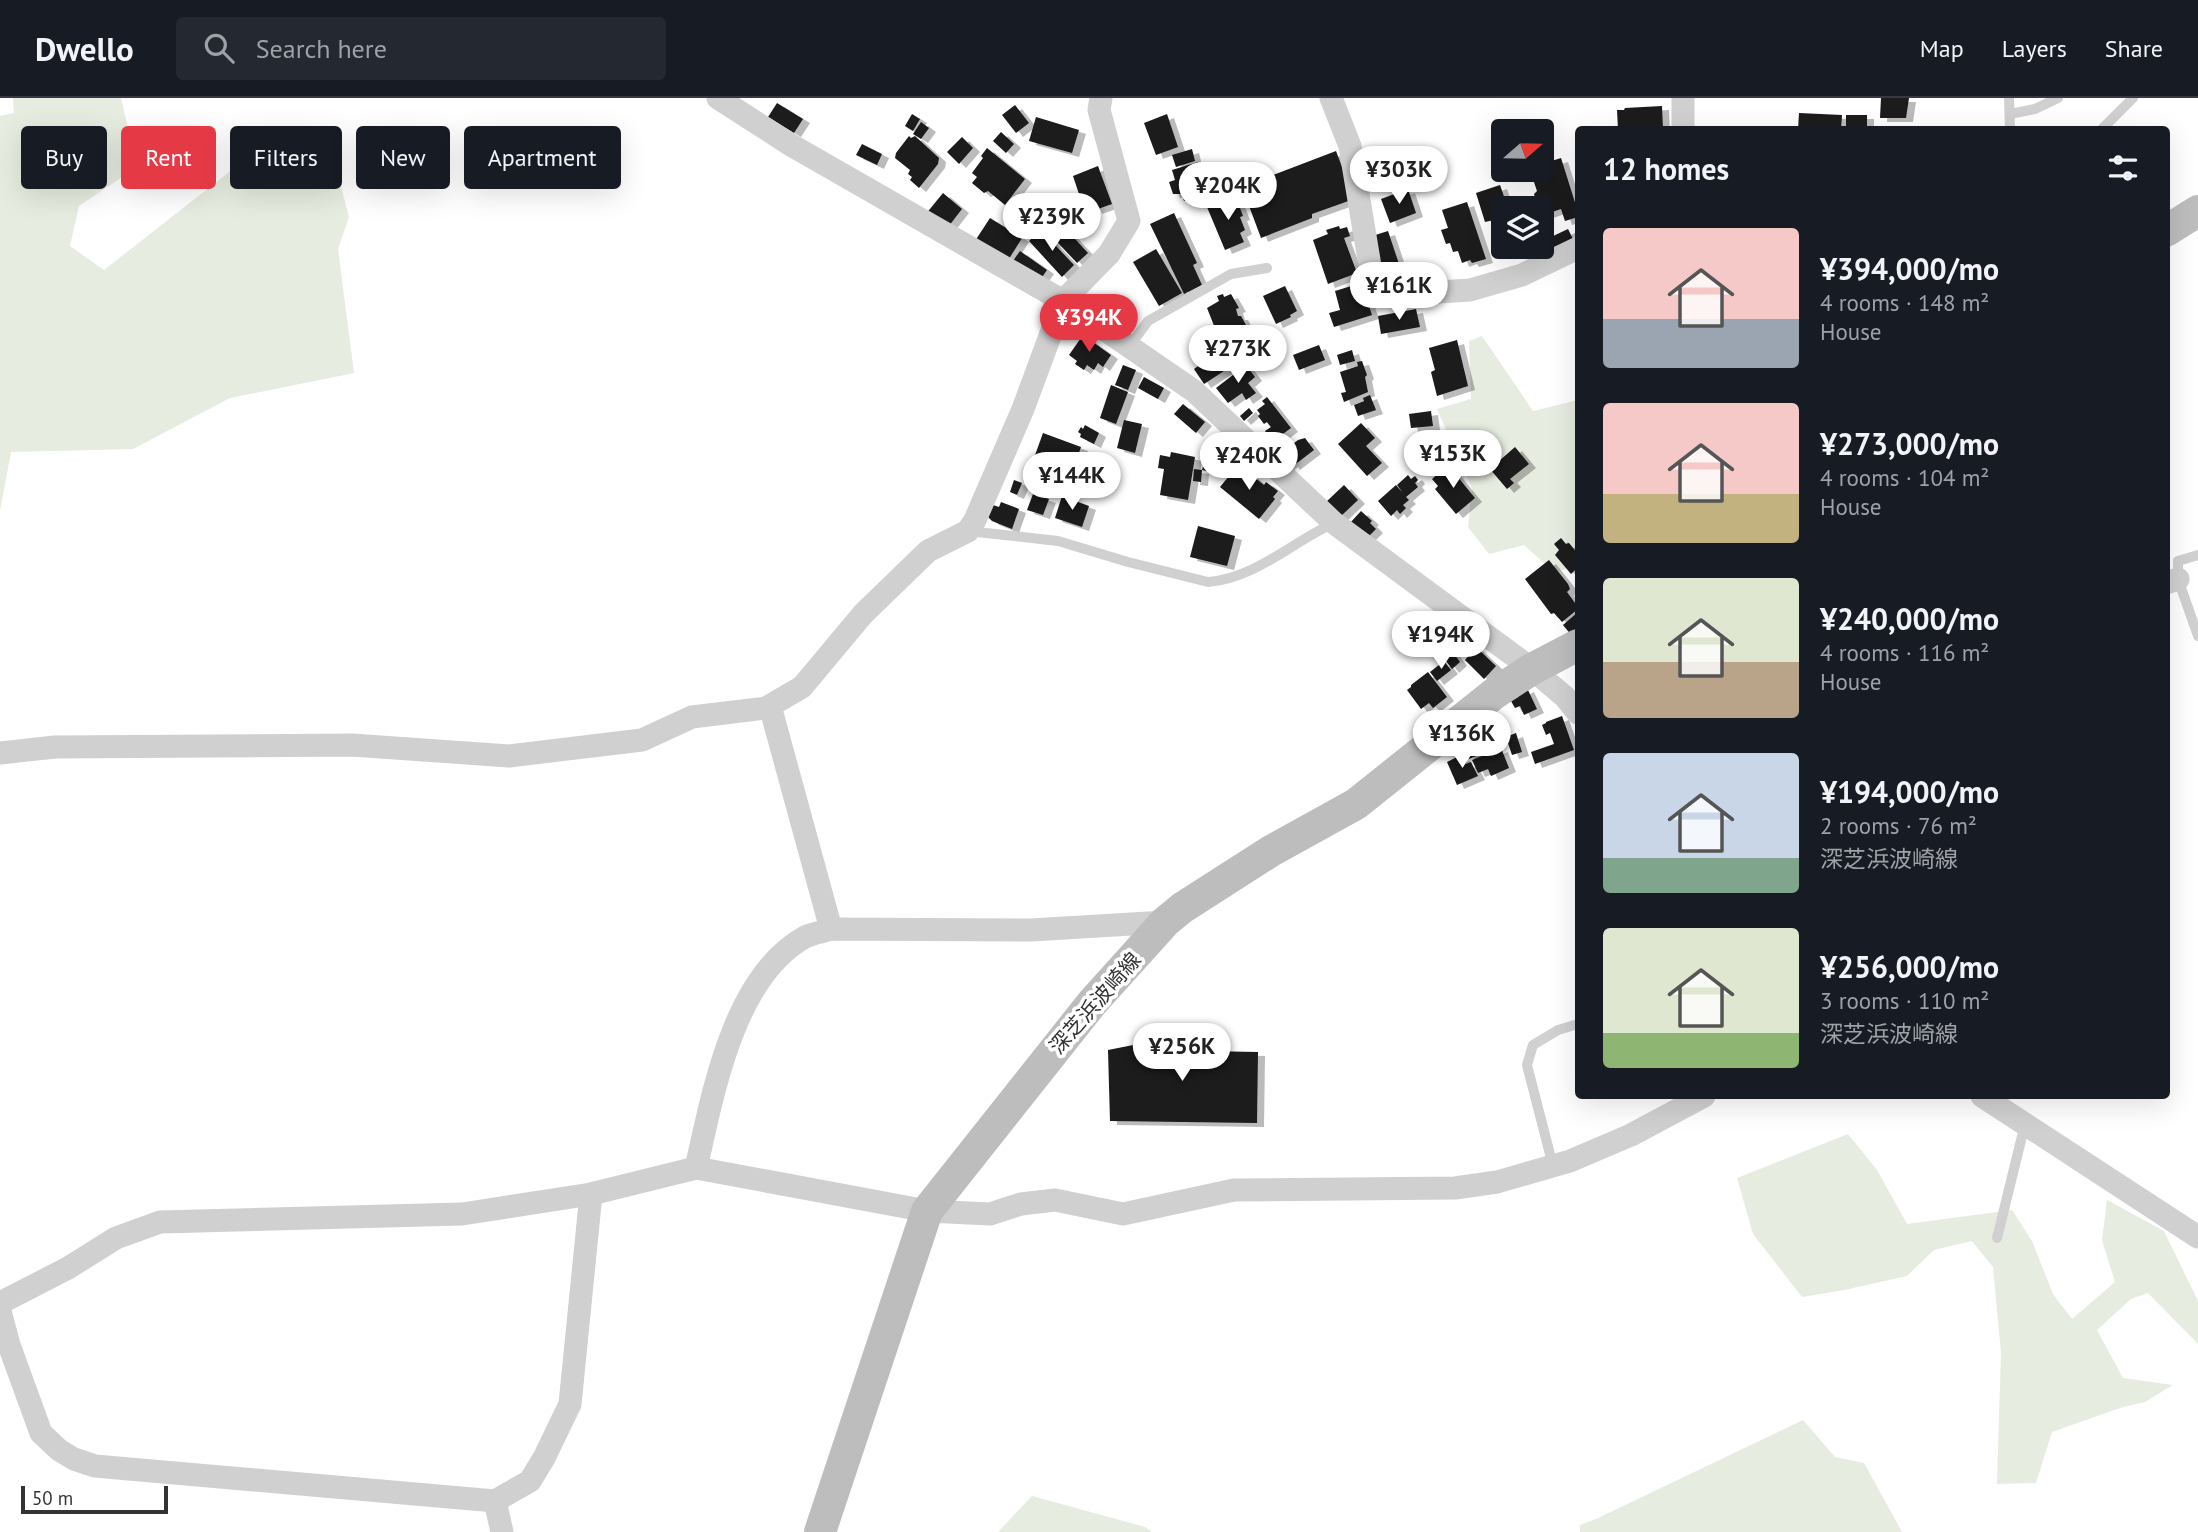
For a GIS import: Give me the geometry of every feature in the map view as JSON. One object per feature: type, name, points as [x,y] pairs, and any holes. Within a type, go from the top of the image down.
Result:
[{"type":"main road","points":[[2170,228],[2198,211]]},
{"type":"main road","name":"深芝浜波崎線","points":[[820,1532],[927,1211],[1092,1003],[1165,922],[1182,908],[1271,851],[1356,804],[1495,693],[1532,669],[1575,647]]},
{"type":"street","points":[[718,98],[792,145],[1063,301],[1194,391],[1334,523],[1532,669],[1565,697],[1575,709]]},
{"type":"street","points":[[0,753],[55,747],[352,745],[509,756],[642,740],[692,717],[770,706],[803,687],[863,614],[928,551],[968,531],[1024,410],[1063,301],[1109,254],[1129,221],[1099,110],[1101,98]]},
{"type":"street","points":[[1331,98],[1350,146],[1375,296],[1470,289],[1522,275],[1575,249]]},
{"type":"street","points":[[1683,98],[1683,126]]},
{"type":"street","points":[[770,706],[831,929]]},
{"type":"street","points":[[696,1168],[731,1036],[746,1004],[763,976],[784,953],[806,936],[831,929],[1031,930],[1165,922]]},
{"type":"street","points":[[0,1303],[68,1268],[116,1238],[160,1222],[462,1214],[591,1194],[696,1168],[927,1211],[990,1214],[1021,1204],[1055,1200],[1123,1214],[1234,1190],[1455,1188],[1497,1182],[1570,1161],[1631,1135],[1698,1099]]},
{"type":"street","points":[[1987,1099],[2198,1237]]},
{"type":"street","points":[[0,1311],[5,1346],[41,1433],[59,1450],[74,1458],[95,1466],[495,1501],[530,1481],[570,1404],[591,1194]]},
{"type":"street","points":[[495,1501],[502,1532]]},
{"type":"lane","points":[[2009,98],[2010,126]]},
{"type":"lane","points":[[2010,114],[2035,110],[2058,98]]},
{"type":"lane","points":[[2105,126],[2133,98]]},
{"type":"lane","points":[[1129,347],[1148,321],[1231,274],[1267,268]]},
{"type":"lane","points":[[968,531],[1058,541],[1208,582],[1222,580],[1268,561],[1334,523]]},
{"type":"lane","points":[[2198,555],[2178,561],[2172,581],[2198,636]]},
{"type":"lane","points":[[1553,1166],[1527,1065],[1533,1045],[1558,1030],[1575,1025]]},
{"type":"lane","points":[[1997,1238],[2025,1124]]},
{"type":"shaded area","points":[[13,98],[121,98],[127,126],[121,126],[121,178],[107,187],[107,126],[21,126],[21,189],[104,189],[79,206],[70,246],[104,270],[207,189],[216,189],[216,182],[230,171],[230,189],[342,189],[349,217],[338,249],[354,373],[230,398],[133,449],[11,452],[0,511],[0,116],[14,113]]},
{"type":"shaded area","points":[[1482,336],[1533,411],[1575,401],[1575,565],[1555,573],[1524,545],[1489,554],[1468,527],[1472,489],[1437,409],[1471,399],[1469,341]]},
{"type":"shaded area","points":[[1848,1134],[1877,1170],[1907,1224],[2012,1210],[2032,1241],[2053,1294],[2072,1319],[2115,1282],[2102,1240],[2107,1200],[2164,1231],[2198,1301],[2198,1344],[2148,1293],[2131,1299],[2097,1330],[2123,1378],[2173,1385],[2145,1402],[2052,1432],[2036,1483],[1997,1484],[2001,1353],[1993,1267],[1972,1241],[1934,1250],[1907,1276],[1802,1297],[1753,1234],[1737,1178]]},
{"type":"shaded area","points":[[1803,1420],[1835,1457],[1864,1463],[1902,1532],[1580,1532],[1580,1525]]},
{"type":"shaded area","points":[[1032,1496],[1145,1527],[1152,1532],[998,1532]]},
{"type":"building","points":[[1881,98],[1909,98],[1906,118],[1880,118]]},
{"type":"building","points":[[777,103],[803,119],[794,133],[768,117]]},
{"type":"building","points":[[1015,105],[1029,123],[1016,133],[1002,115]]},
{"type":"building","points":[[1662,106],[1663,126],[1618,126],[1617,110]]},
{"type":"building","points":[[1799,113],[1842,115],[1841,126],[1798,126]]},
{"type":"building","points":[[912,114],[920,119],[913,131],[905,126]]},
{"type":"building","points":[[1167,114],[1178,147],[1156,155],[1144,123]]},
{"type":"building","points":[[1846,115],[1867,115],[1867,126],[1846,126]]},
{"type":"building","points":[[1036,117],[1079,130],[1072,153],[1029,141]]},
{"type":"building","points":[[921,122],[929,128],[921,139],[913,134]]},
{"type":"building","points":[[1001,132],[1014,144],[1006,153],[993,141]]},
{"type":"building","points":[[909,136],[915,136],[939,158],[938,164],[919,188],[910,180],[910,170],[895,158]]},
{"type":"building","points":[[962,137],[973,148],[959,164],[947,152]]},
{"type":"building","points":[[862,144],[882,154],[877,165],[856,155]]},
{"type":"building","points":[[987,148],[1025,179],[1005,205],[988,191],[984,193],[972,183],[977,177],[972,173]]},
{"type":"building","points":[[1192,149],[1195,161],[1176,167],[1172,155]]},
{"type":"building","points":[[1336,151],[1354,199],[1312,214],[1312,218],[1261,238],[1242,187]]},
{"type":"building","points":[[1561,158],[1575,202],[1575,218],[1565,221],[1561,209],[1554,211],[1554,196],[1535,196],[1537,191],[1534,182],[1554,182],[1554,160]]},
{"type":"building","points":[[1198,162],[1200,168],[1196,169],[1199,178],[1210,175],[1215,192],[1184,201],[1182,194],[1173,194],[1169,182],[1175,180],[1172,170]]},
{"type":"building","points":[[1098,166],[1112,204],[1095,210],[1090,197],[1081,200],[1073,176]]},
{"type":"building","points":[[1500,185],[1504,196],[1491,196],[1491,221],[1485,222],[1476,193]]},
{"type":"building","points":[[1408,189],[1416,213],[1390,223],[1381,199]]},
{"type":"building","points":[[943,193],[962,209],[945,231],[925,215]]},
{"type":"building","points":[[1235,195],[1243,216],[1240,217],[1245,230],[1240,233],[1244,242],[1225,250],[1207,207]]},
{"type":"building","points":[[1467,202],[1486,259],[1462,263],[1458,251],[1453,252],[1450,243],[1446,244],[1441,230],[1448,228],[1442,210]]},
{"type":"building","points":[[1174,213],[1197,263],[1193,265],[1202,285],[1184,294],[1150,224]]},
{"type":"building","points":[[1052,214],[1088,253],[1077,263],[1041,225]]},
{"type":"building","points":[[990,218],[1022,238],[1007,262],[975,241]]},
{"type":"building","points":[[1339,226],[1340,229],[1347,227],[1350,236],[1344,238],[1357,273],[1328,284],[1313,240],[1328,234],[1326,230]]},
{"type":"building","points":[[1568,229],[1574,241],[1556,250],[1554,236]]},
{"type":"building","points":[[1041,230],[1074,265],[1062,277],[1029,241]]},
{"type":"building","points":[[1388,231],[1399,264],[1381,272],[1369,237]]},
{"type":"building","points":[[1156,249],[1182,293],[1159,306],[1133,262]]},
{"type":"building","points":[[1020,251],[1047,270],[1040,280],[1013,261]]},
{"type":"building","points":[[1361,283],[1372,315],[1334,327],[1329,313],[1340,310],[1335,291]]},
{"type":"building","points":[[1285,286],[1297,311],[1276,324],[1263,296]]},
{"type":"building","points":[[1223,294],[1224,297],[1231,294],[1239,308],[1236,309],[1238,316],[1241,316],[1246,325],[1224,334],[1223,331],[1217,333],[1207,308],[1219,301],[1217,296]]},
{"type":"building","points":[[1416,309],[1420,327],[1381,334],[1378,316]]},
{"type":"building","points":[[1248,327],[1254,341],[1241,346],[1235,332]]},
{"type":"building","points":[[1083,335],[1111,355],[1103,367],[1098,363],[1094,370],[1087,365],[1084,370],[1075,364],[1077,361],[1069,355]]},
{"type":"building","points":[[1457,340],[1468,386],[1437,396],[1431,372],[1435,370],[1429,348]]},
{"type":"building","points":[[1319,345],[1325,360],[1299,370],[1293,355]]},
{"type":"building","points":[[1233,346],[1241,357],[1228,366],[1219,355]]},
{"type":"building","points":[[1352,350],[1355,361],[1340,365],[1337,355]]},
{"type":"building","points":[[1216,353],[1227,369],[1204,384],[1194,369]]},
{"type":"building","points":[[1362,361],[1367,375],[1365,377],[1368,392],[1344,402],[1341,393],[1346,392],[1340,372],[1358,366],[1357,362]]},
{"type":"building","points":[[1123,365],[1136,370],[1128,390],[1115,385]]},
{"type":"building","points":[[1246,365],[1255,377],[1248,383],[1256,393],[1246,400],[1242,393],[1228,403],[1216,388]]},
{"type":"building","points":[[1144,377],[1164,388],[1158,399],[1138,388]]},
{"type":"building","points":[[1111,385],[1128,392],[1116,424],[1100,418]]},
{"type":"building","points":[[1370,395],[1376,410],[1358,416],[1354,405]]},
{"type":"building","points":[[1267,397],[1291,428],[1271,440],[1265,431],[1271,427],[1267,422],[1264,424],[1257,410],[1265,404],[1262,401]]},
{"type":"building","points":[[1183,404],[1205,422],[1196,433],[1174,414]]},
{"type":"building","points":[[1249,408],[1253,413],[1244,421],[1240,416]]},
{"type":"building","points":[[1431,411],[1433,426],[1411,428],[1409,414]]},
{"type":"building","points":[[1124,420],[1142,424],[1135,453],[1117,448]]},
{"type":"building","points":[[1361,423],[1375,438],[1366,446],[1382,463],[1367,476],[1338,444]]},
{"type":"building","points":[[1085,425],[1099,433],[1094,444],[1080,437],[1078,432]]},
{"type":"building","points":[[1043,433],[1081,447],[1071,475],[1034,458]]},
{"type":"building","points":[[1217,436],[1225,443],[1219,449],[1212,442]]},
{"type":"building","points":[[1305,438],[1314,450],[1293,466],[1291,463],[1283,469],[1275,458],[1298,440]]},
{"type":"building","points":[[1515,447],[1529,464],[1510,479],[1514,483],[1507,489],[1490,469]]},
{"type":"building","points":[[1171,452],[1195,457],[1188,500],[1160,495],[1164,469],[1158,468],[1160,455],[1170,457]]},
{"type":"building","points":[[1206,456],[1219,459],[1215,473],[1202,470]]},
{"type":"building","points":[[1238,465],[1264,485],[1266,482],[1278,491],[1259,519],[1220,487]]},
{"type":"building","points":[[1448,465],[1475,498],[1456,514],[1435,489],[1438,486],[1432,479]]},
{"type":"building","points":[[1194,469],[1202,470],[1201,482],[1193,481]]},
{"type":"building","points":[[1408,475],[1411,479],[1415,476],[1418,487],[1406,497],[1409,500],[1403,505],[1406,508],[1400,514],[1397,510],[1391,516],[1378,501],[1396,485],[1403,493],[1397,485]]},
{"type":"building","points":[[1014,480],[1022,483],[1017,495],[1010,492]]},
{"type":"building","points":[[1344,485],[1358,500],[1340,517],[1326,502]]},
{"type":"building","points":[[1033,494],[1049,499],[1043,515],[1027,510]]},
{"type":"building","points":[[1062,496],[1089,506],[1082,527],[1055,518]]},
{"type":"building","points":[[1001,502],[1019,509],[1012,529],[988,517],[993,505],[999,507]]},
{"type":"building","points":[[1361,511],[1376,529],[1367,538],[1350,523]]},
{"type":"building","points":[[1198,526],[1235,536],[1227,566],[1190,557]]},
{"type":"building","points":[[1561,538],[1575,550],[1575,570],[1571,574],[1555,555],[1559,550],[1554,544]]},
{"type":"building","points":[[1549,560],[1568,584],[1570,589],[1567,592],[1575,603],[1575,611],[1562,622],[1554,613],[1551,614],[1525,579]]},
{"type":"building","points":[[1575,615],[1575,634],[1572,636],[1563,625]]},
{"type":"building","points":[[1456,639],[1465,646],[1460,651],[1452,645]]},
{"type":"building","points":[[1476,647],[1496,666],[1484,679],[1465,660]]},
{"type":"building","points":[[1451,650],[1460,662],[1452,669],[1443,657]]},
{"type":"building","points":[[1444,661],[1451,670],[1437,681],[1430,672]]},
{"type":"building","points":[[1428,672],[1447,697],[1433,708],[1429,703],[1421,709],[1407,690]]},
{"type":"building","points":[[1527,688],[1537,709],[1524,715],[1520,706],[1515,708],[1511,701],[1518,697],[1516,694]]},
{"type":"building","points":[[1562,716],[1574,750],[1535,764],[1531,752],[1554,744],[1550,733],[1546,735],[1542,725]]},
{"type":"building","points":[[1474,733],[1483,753],[1469,759],[1460,739]]},
{"type":"building","points":[[1516,733],[1522,752],[1512,755],[1506,737]]},
{"type":"building","points":[[1501,748],[1509,768],[1491,776],[1488,769],[1478,773],[1472,760]]},
{"type":"building","points":[[1459,756],[1463,757],[1466,764],[1471,762],[1478,776],[1457,785],[1447,762]]},
{"type":"building","points":[[1204,1031],[1204,1051],[1258,1052],[1257,1123],[1110,1121],[1108,1050]]}]
